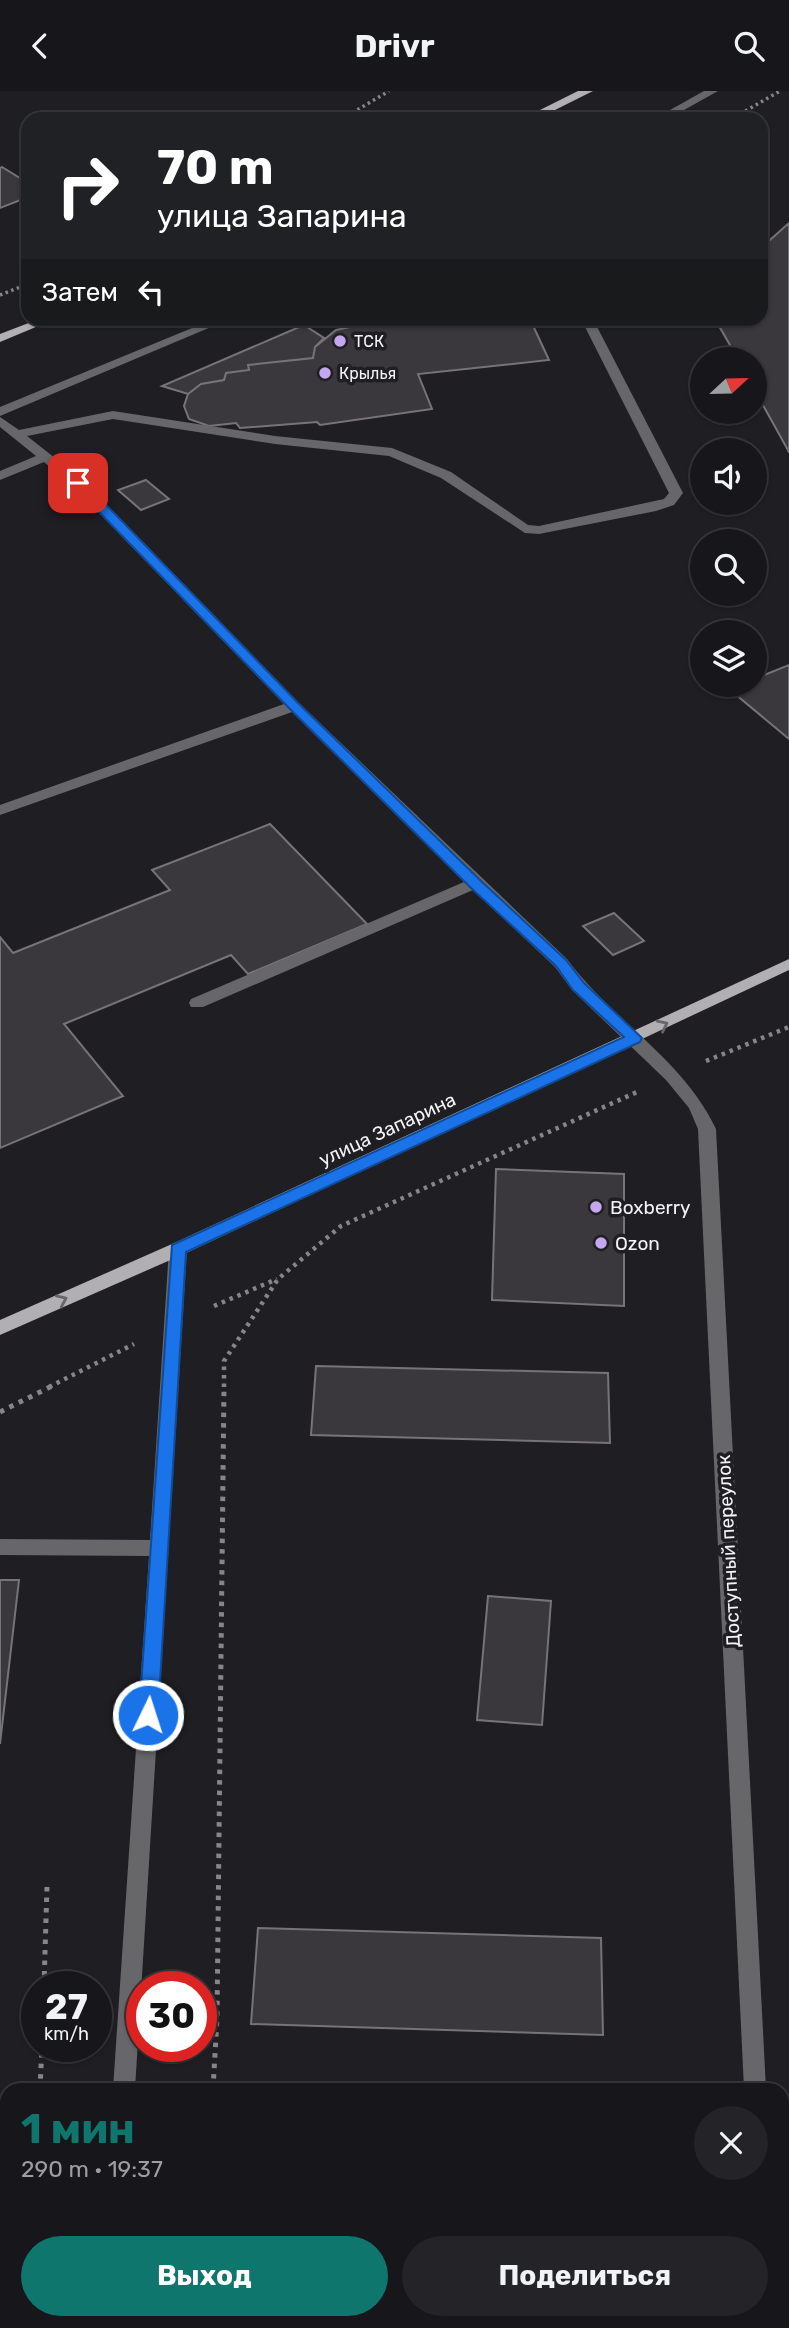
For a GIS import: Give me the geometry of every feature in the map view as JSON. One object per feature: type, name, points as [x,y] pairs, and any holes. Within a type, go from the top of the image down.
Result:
[{"type":"main road","points":[[543,112],[587,91]]},
{"type":"main road","points":[[0,338],[31,326]]},
{"type":"main road","name":"улица Запарина","points":[[0,1328],[178,1249],[789,964]]},
{"type":"street","points":[[673,112],[712,91]]},
{"type":"street","points":[[0,412],[207,326]]},
{"type":"street","points":[[16,434],[113,415],[275,440],[392,452],[446,475],[525,529],[539,530],[651,508],[668,502],[676,493],[591,326]]},
{"type":"street","name":"Доступный переулок","points":[[0,421],[43,458],[78,483],[294,706],[561,963],[578,986],[672,1076],[696,1105],[707,1129],[755,2083]]},
{"type":"street","points":[[0,476],[43,458]]},
{"type":"street","points":[[0,810],[294,706]]},
{"type":"street","points":[[197,1003],[475,883]]},
{"type":"street","points":[[124,2083],[178,1249]]},
{"type":"street","points":[[0,1547],[159,1548]]},
{"type":"path","points":[[354,112],[388,91]]},
{"type":"path","points":[[743,112],[780,91]]},
{"type":"path","points":[[0,295],[21,287]]},
{"type":"path","points":[[217,2019],[224,1361],[278,1279],[341,1226],[672,1076],[789,1027]]},
{"type":"path","points":[[44,1971],[47,1886]]},
{"type":"path","points":[[40,2083],[41,2062]]},
{"type":"path","points":[[213,2083],[215,2062]]},
{"type":"building","points":[[0,168],[21,179],[21,200],[0,208]]},
{"type":"building","points":[[789,223],[789,452],[767,412],[767,347],[731,347],[719,326],[768,326],[768,242]]},
{"type":"building","points":[[302,326],[324,338],[315,347],[313,358],[248,365],[249,370],[226,373],[224,380],[201,384],[188,394],[162,386]]},
{"type":"building","name":"Крылья","points":[[355,326],[533,326],[549,360],[418,374],[432,409],[320,425],[317,422],[240,428],[236,423],[209,426],[189,419],[184,406],[188,394],[201,384],[224,380],[226,373],[249,370],[248,365],[313,358],[315,347],[336,330]]},
{"type":"building","points":[[146,480],[169,499],[141,510],[118,490]]},
{"type":"building","points":[[789,665],[789,739],[739,697],[767,697],[767,674]]},
{"type":"building","points":[[270,824],[367,924],[248,974],[231,955],[64,1024],[123,1096],[0,1148],[0,937],[13,953],[170,890],[152,870]]},
{"type":"building","points":[[614,913],[644,941],[613,955],[583,926]]},
{"type":"building","points":[[496,1169],[624,1174],[624,1306],[492,1300]]},
{"type":"building","points":[[316,1366],[608,1373],[610,1443],[311,1435]]},
{"type":"building","points":[[0,1580],[19,1580],[0,1744]]},
{"type":"building","points":[[488,1596],[551,1601],[542,1725],[477,1720]]},
{"type":"building","points":[[258,1928],[601,1938],[603,2035],[251,2024]]},
{"type":"place","name":"ТСК","points":[[340,341]]},
{"type":"place","name":"Крылья","points":[[325,373]]},
{"type":"place","name":"Boxberry","points":[[596,1207]]},
{"type":"place","name":"Ozon","points":[[601,1243]]},
{"type":"route","points":[[78,483],[294,706],[561,963],[578,986],[634,1038],[178,1249],[148,1715]]}]
